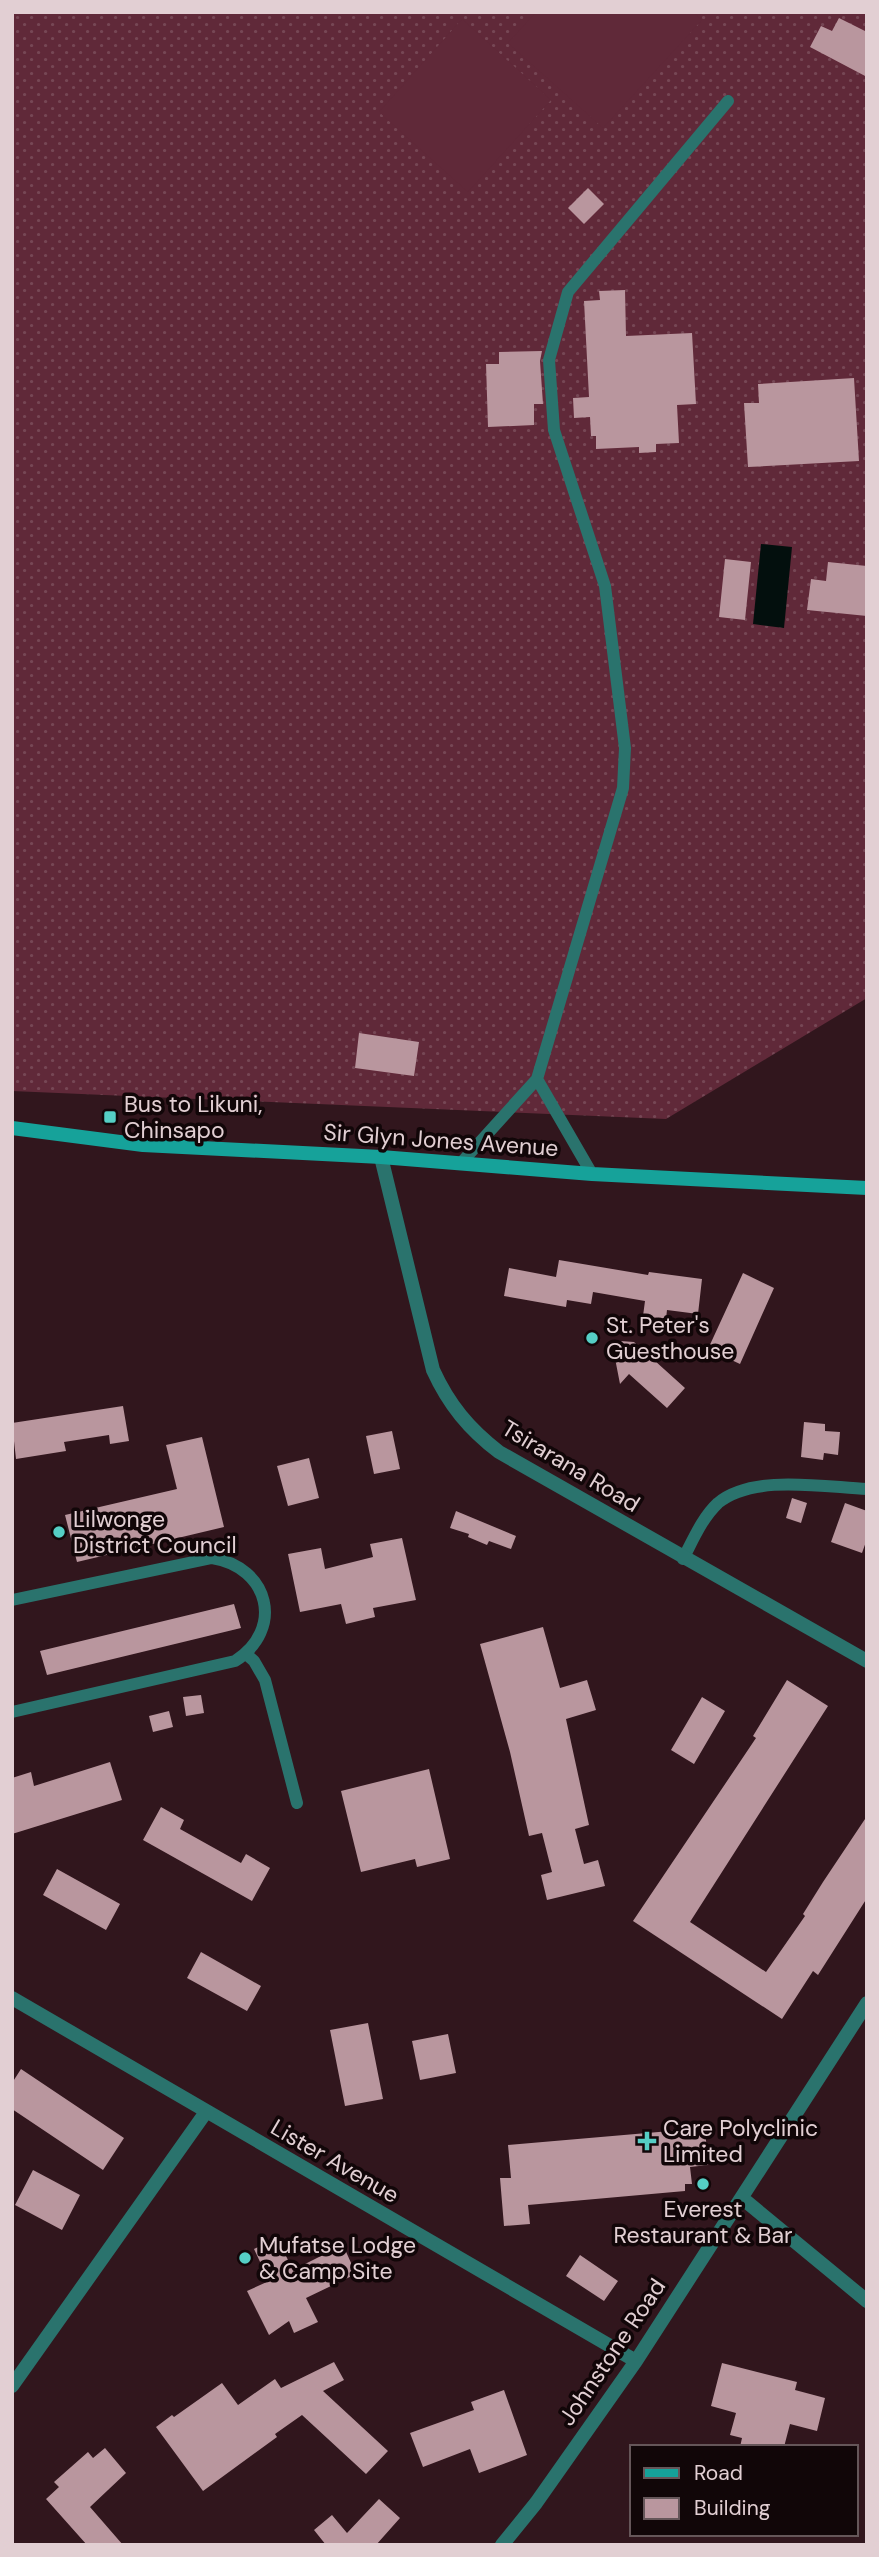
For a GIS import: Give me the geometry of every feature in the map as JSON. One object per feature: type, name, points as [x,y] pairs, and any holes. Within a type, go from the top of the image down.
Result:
[{"type":"main road","name":"Sir Glyn Jones Avenue","points":[[12,1128],[143,1145],[381,1157],[592,1174],[867,1188]]},
{"type":"street","name":"Tsirarana Road","points":[[381,1157],[433,1370],[457,1414],[477,1436],[499,1452],[683,1559],[867,1661]]},
{"type":"street","name":"Lister Avenue","points":[[12,1998],[636,2361]]},
{"type":"street","name":"Johnstone Road","points":[[502,2545],[536,2503],[636,2361],[867,2003]]},
{"type":"street","points":[[12,2386],[206,2112]]},
{"type":"street","points":[[742,2198],[867,2301]]},
{"type":"lane","points":[[461,1163],[537,1079],[623,788],[625,748],[605,586],[554,430],[550,360],[568,292],[727,101]]},
{"type":"lane","points":[[537,1079],[592,1174]]},
{"type":"lane","points":[[683,1559],[705,1518],[717,1504],[732,1493],[749,1487],[768,1485],[867,1489]]},
{"type":"lane","points":[[12,1601],[198,1559],[224,1560],[237,1564],[256,1583],[265,1607],[261,1633],[246,1654],[223,1665],[16,1710]]},
{"type":"lane","points":[[246,1654],[254,1661],[265,1679],[297,1803]]},
{"type":"shaded area","points":[[12,12],[867,12],[867,998],[666,1119],[12,1091]]},
{"type":"shaded area","points":[[536,12],[693,12],[702,20],[603,128],[508,43]]},
{"type":"shaded area","points":[[462,19],[551,100],[468,192],[379,112]]},
{"type":"shaded area","points":[[761,544],[792,547],[784,628],[753,624]]},
{"type":"building","points":[[839,18],[867,32],[867,77],[810,47],[821,26],[832,31]]},
{"type":"building","points":[[588,188],[604,204],[584,224],[568,208]]},
{"type":"building","points":[[625,290],[626,336],[692,333],[696,404],[677,405],[679,443],[656,444],[656,452],[639,453],[639,447],[596,449],[596,436],[591,436],[590,417],[574,418],[573,398],[589,397],[584,301],[600,300],[599,291]]},
{"type":"building","points":[[542,351],[540,361],[543,404],[534,404],[534,425],[488,427],[486,364],[499,364],[499,352]]},
{"type":"building","points":[[854,378],[859,461],[748,467],[744,403],[759,403],[758,384]]},
{"type":"building","points":[[725,559],[751,562],[745,620],[719,617]]},
{"type":"building","points":[[828,562],[867,566],[867,616],[807,610],[811,579],[826,581]]},
{"type":"building","points":[[359,1033],[419,1042],[414,1076],[355,1068]]},
{"type":"building","points":[[559,1260],[648,1275],[649,1272],[702,1279],[698,1314],[667,1310],[666,1319],[643,1316],[645,1301],[593,1292],[591,1304],[567,1300],[566,1307],[504,1296],[509,1268],[556,1277]]},
{"type":"building","points":[[743,1273],[774,1288],[740,1364],[708,1349]]},
{"type":"building","points":[[620,1341],[634,1342],[685,1388],[667,1408],[629,1374],[620,1384],[613,1348]]},
{"type":"building","points":[[123,1406],[129,1441],[110,1444],[109,1435],[64,1442],[66,1451],[16,1459],[12,1423]]},
{"type":"building","points":[[804,1422],[825,1424],[825,1431],[840,1432],[838,1455],[824,1453],[823,1460],[801,1457]]},
{"type":"building","points":[[392,1431],[400,1469],[374,1474],[366,1436]]},
{"type":"building","points":[[202,1437],[224,1527],[77,1562],[65,1515],[177,1489],[166,1445]]},
{"type":"building","points":[[309,1458],[319,1498],[288,1506],[277,1466]]},
{"type":"building","points":[[792,1498],[807,1503],[801,1523],[786,1518]]},
{"type":"building","points":[[845,1503],[867,1511],[867,1539],[862,1553],[831,1542]]},
{"type":"building","points":[[456,1511],[516,1536],[511,1549],[489,1541],[487,1545],[468,1537],[469,1534],[450,1528]]},
{"type":"building","points":[[402,1538],[416,1600],[373,1608],[375,1617],[346,1624],[341,1604],[300,1612],[288,1554],[321,1548],[325,1569],[373,1557],[370,1544]]},
{"type":"building","points":[[234,1604],[241,1628],[47,1675],[40,1651]]},
{"type":"building","points":[[543,1627],[560,1688],[587,1680],[596,1710],[566,1719],[589,1825],[575,1829],[584,1864],[598,1860],[605,1886],[547,1900],[541,1875],[552,1872],[542,1833],[529,1836],[510,1752],[480,1644]]},
{"type":"building","points":[[787,1680],[828,1706],[690,1922],[766,1972],[805,1916],[803,1914],[867,1816],[867,1898],[818,1975],[813,1971],[782,2019],[633,1921],[756,1738],[753,1736]]},
{"type":"building","points":[[201,1695],[204,1713],[186,1716],[183,1697]]},
{"type":"building","points":[[702,1697],[725,1711],[694,1764],[671,1750]]},
{"type":"building","points":[[169,1711],[173,1727],[153,1732],[149,1716]]},
{"type":"building","points":[[110,1762],[122,1800],[12,1834],[12,1778],[31,1772],[34,1786]]},
{"type":"building","points":[[429,1769],[450,1859],[417,1867],[415,1859],[361,1872],[341,1791]]},
{"type":"building","points":[[161,1807],[184,1820],[180,1829],[241,1863],[246,1854],[270,1868],[252,1901],[143,1840]]},
{"type":"building","points":[[57,1869],[120,1904],[106,1930],[43,1895]]},
{"type":"building","points":[[201,1952],[261,1986],[247,2011],[187,1978]]},
{"type":"building","points":[[368,2023],[383,2099],[345,2106],[330,2030]]},
{"type":"building","points":[[448,2034],[456,2073],[420,2080],[412,2041]]},
{"type":"building","points":[[21,2069],[124,2138],[103,2170],[12,2109],[12,2083]]},
{"type":"building","points":[[705,2128],[708,2165],[690,2167],[692,2184],[685,2184],[685,2191],[528,2205],[530,2224],[504,2226],[500,2178],[511,2178],[508,2145]]},
{"type":"building","points":[[33,2170],[80,2195],[62,2230],[15,2205]]},
{"type":"building","points":[[277,2238],[293,2270],[343,2245],[356,2274],[306,2298],[318,2322],[294,2333],[289,2321],[269,2335],[247,2291],[269,2281],[254,2249]]},
{"type":"building","points":[[580,2255],[618,2281],[604,2301],[566,2276]]},
{"type":"building","points":[[334,2362],[344,2380],[323,2391],[388,2451],[366,2474],[302,2415],[275,2434],[277,2437],[203,2491],[156,2427],[222,2383],[238,2405],[275,2379],[281,2388]]},
{"type":"building","points":[[722,2363],[797,2382],[795,2390],[825,2398],[817,2431],[790,2424],[785,2445],[740,2445],[742,2438],[730,2435],[736,2413],[711,2406]]},
{"type":"building","points":[[504,2390],[527,2455],[479,2473],[470,2449],[423,2467],[410,2433],[474,2410],[471,2402]]},
{"type":"building","points":[[105,2448],[126,2473],[90,2507],[123,2545],[87,2545],[46,2499],[59,2487],[54,2482],[88,2452],[93,2458]]},
{"type":"building","points":[[379,2499],[400,2518],[376,2545],[326,2545],[314,2530],[332,2515],[347,2533]]},
{"type":"place","name":"Bus to Likuni, Chinsapo","points":[[110,1117]]},
{"type":"place","name":"St. Peter's Guesthouse","points":[[592,1338]]},
{"type":"place","name":"Lilwonge District Council","points":[[59,1532]]},
{"type":"place","name":"Care Polyclinic Limited","points":[[647,2141]]},
{"type":"place","name":"Everest Restaurant & Bar","points":[[703,2184]]},
{"type":"place","name":"Mufatse Lodge & Camp Site","points":[[245,2258]]}]
